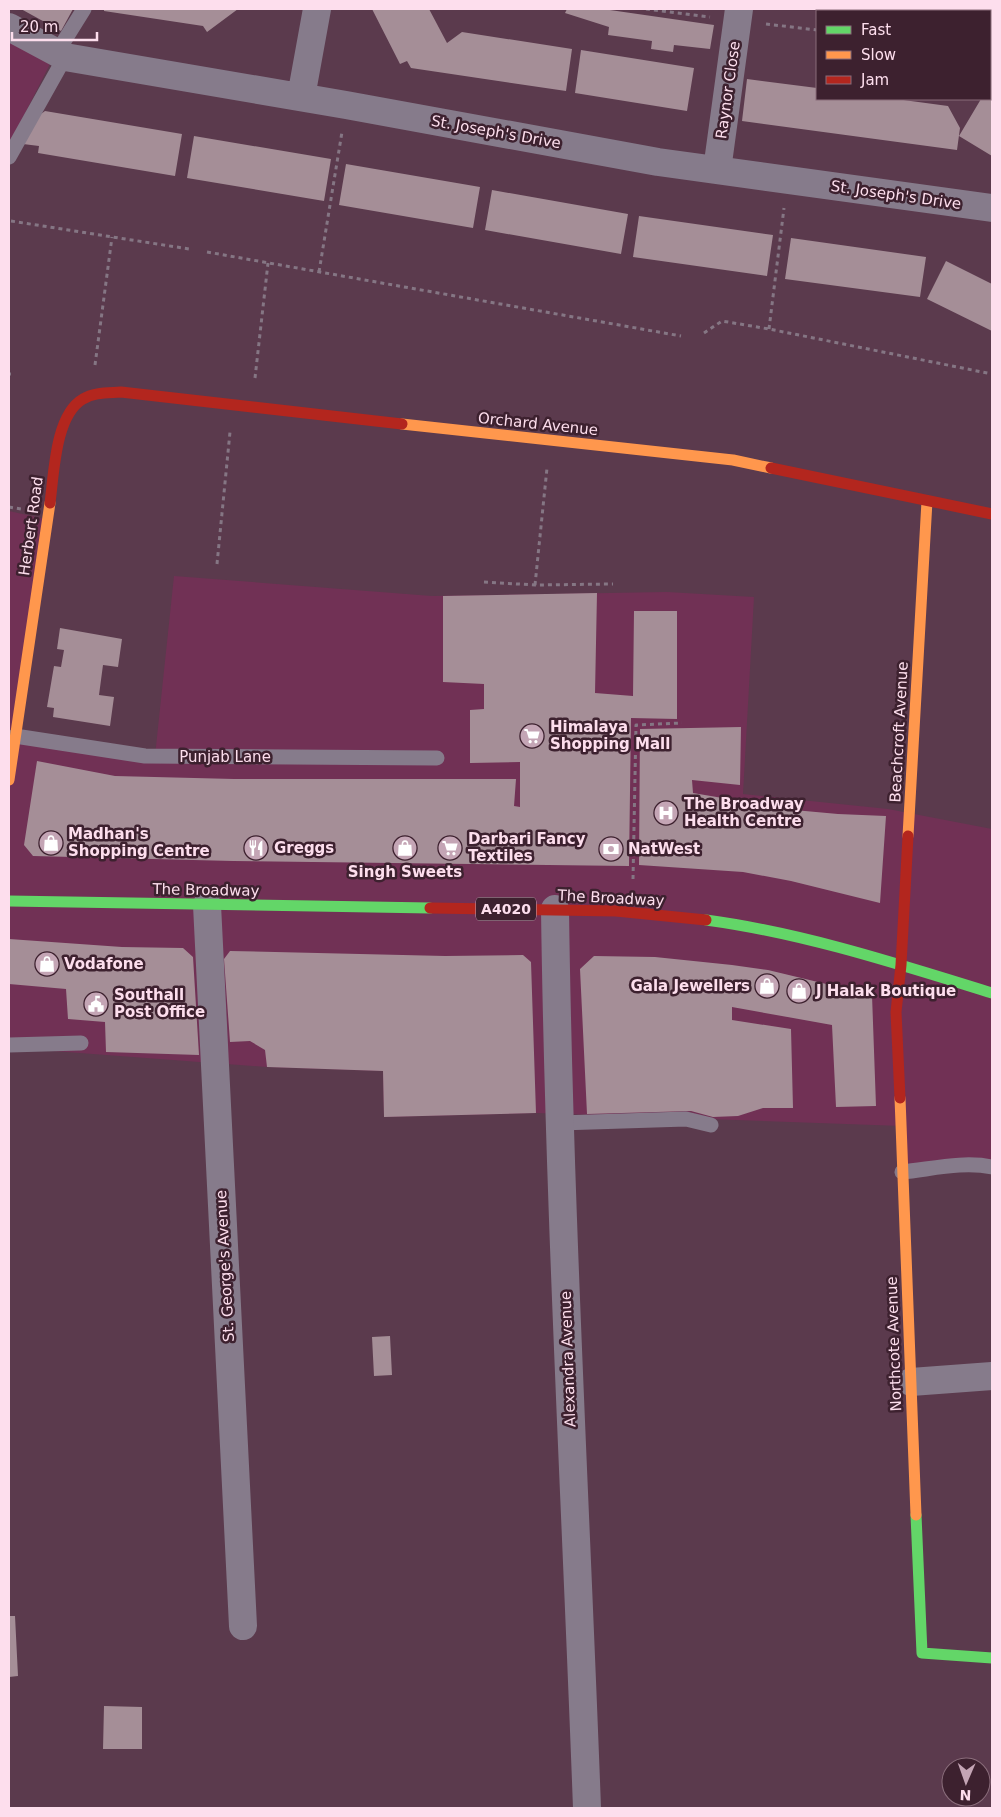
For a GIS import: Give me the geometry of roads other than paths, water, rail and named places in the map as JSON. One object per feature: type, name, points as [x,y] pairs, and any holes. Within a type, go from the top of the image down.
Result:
[{"type":"street","points":[[301,97],[317,9]]},
{"type":"street","name":"Raynor Close","points":[[717,170],[739,9]]},
{"type":"street","name":"St. Joseph's Drive","points":[[9,27],[60,56],[301,97],[649,160],[992,208]]},
{"type":"street","name":"Orchard Avenue","points":[[79,400],[98,392],[121,392],[550,442],[733,460],[992,514]]},
{"type":"street","name":"Herbert Road","points":[[9,780],[60,434],[67,414],[79,400]]},
{"type":"street","name":"Beachcroft Avenue","points":[[901,965],[927,501]]},
{"type":"street","name":"The Broadway","points":[[9,901],[613,911],[721,922],[822,943],[992,993]]},
{"type":"street","name":"St. George's Avenue","points":[[207,905],[243,1626]]},
{"type":"street","name":"Alexandra Avenue","points":[[555,909],[567,1340],[587,1808]]},
{"type":"street","name":"Northcote Avenue","points":[[901,965],[896,1012],[922,1653],[992,1658]]},
{"type":"street","points":[[911,1382],[992,1376]]},
{"type":"lane","points":[[9,157],[84,9]]},
{"type":"lane","name":"Punjab Lane","points":[[16,736],[145,756],[437,758]]},
{"type":"lane","points":[[9,1045],[81,1043]]},
{"type":"lane","points":[[560,1123],[686,1119],[712,1125]]},
{"type":"lane","points":[[902,1172],[958,1165],[992,1167]]},
{"type":"place","name":"Himalaya Shopping Mall","points":[[532,736]]},
{"type":"place","name":"The Broadway Health Centre","points":[[666,813]]},
{"type":"place","name":"Madhan's Shopping Centre","points":[[51,843]]},
{"type":"place","name":"Greggs","points":[[256,848]]},
{"type":"place","name":"Singh Sweets","points":[[405,848]]},
{"type":"place","name":"Darbari Fancy Textiles","points":[[450,848]]},
{"type":"place","name":"NatWest","points":[[611,849]]},
{"type":"place","name":"Vodafone","points":[[47,964]]},
{"type":"place","name":"Gala Jewellers","points":[[767,986]]},
{"type":"place","name":"J Halak Boutique","points":[[799,991]]},
{"type":"place","name":"Southall Post Office","points":[[96,1004]]}]
